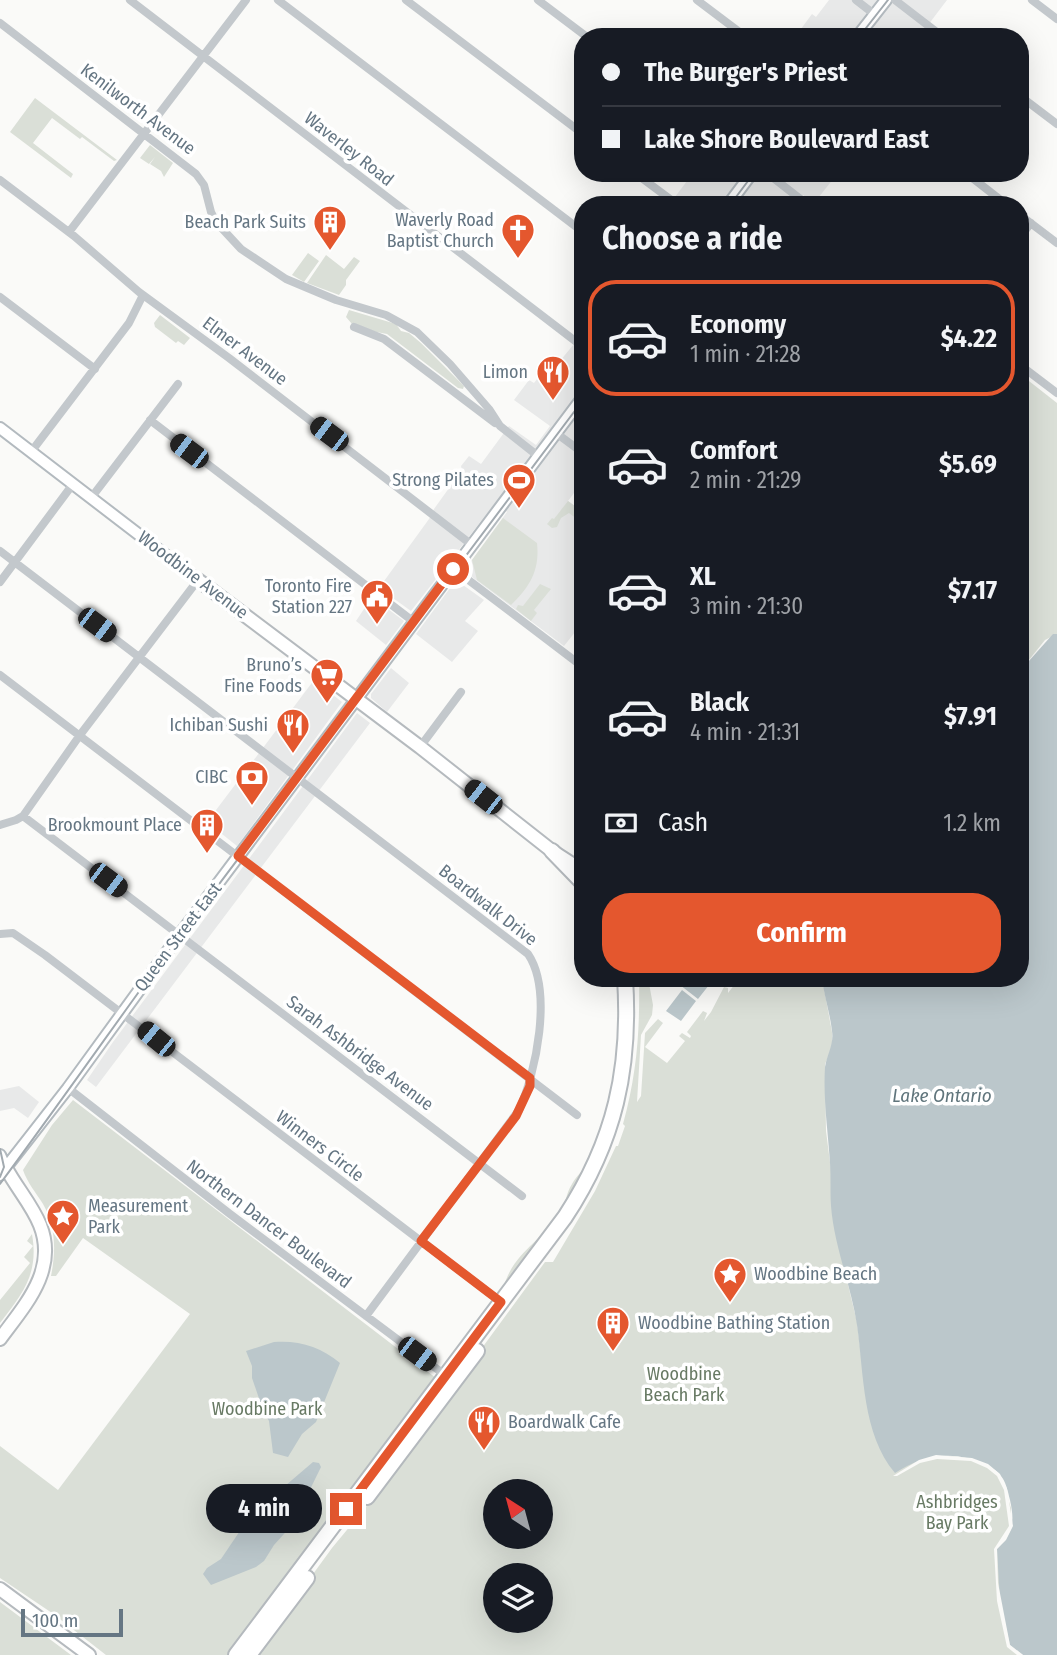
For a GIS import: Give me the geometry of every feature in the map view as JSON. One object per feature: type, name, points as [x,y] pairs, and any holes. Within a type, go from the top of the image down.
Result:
[{"type":"highway","name":"Woodbine Avenue","points":[[552,851],[574,874]]},
{"type":"highway","points":[[249,1655],[450,1379],[501,1302],[570,1210],[602,1149],[617,1103],[626,1037],[625,987]]},
{"type":"highway","points":[[236,1655],[561,1237],[582,1206],[620,1125],[630,1084],[636,1038],[634,987]]},
{"type":"main road","points":[[864,28],[886,0]]},
{"type":"main road","name":"Queen Street East","points":[[3,1172],[574,409]]},
{"type":"main road","name":"Woodbine Avenue","points":[[0,428],[574,865]]},
{"type":"main road","points":[[0,1154],[3,1172],[40,1225],[45,1251],[43,1270],[36,1289],[0,1339]]},
{"type":"main road","points":[[0,1589],[89,1655]]},
{"type":"street","name":"Waverley Road","points":[[130,0],[574,340]]},
{"type":"street","points":[[69,232],[246,0]]},
{"type":"street","points":[[278,0],[574,225]]},
{"type":"street","points":[[406,0],[574,127]]},
{"type":"street","points":[[538,0],[575,28]]},
{"type":"street","points":[[697,0],[734,28]]},
{"type":"street","points":[[856,0],[874,14]]},
{"type":"street","points":[[895,0],[931,28]]},
{"type":"street","points":[[1032,0],[1057,19]]},
{"type":"street","name":"Kenilworth Avenue","points":[[0,23],[196,174],[204,185],[213,217],[241,249],[281,277],[318,293],[386,315],[416,332],[450,365],[489,409],[500,426]]},
{"type":"street","points":[[1029,103],[1057,124]]},
{"type":"street","name":"Elmer Avenue","points":[[0,180],[69,232],[144,295],[472,545]]},
{"type":"street","points":[[647,182],[666,196]]},
{"type":"street","points":[[779,182],[796,196]]},
{"type":"street","points":[[977,182],[995,196]]},
{"type":"street","points":[[1029,226],[1031,223],[1057,243]]},
{"type":"street","points":[[31,452],[129,323],[144,295]]},
{"type":"street","points":[[0,297],[95,369]]},
{"type":"street","name":"Kenilworth Avenue","points":[[354,327],[384,339],[538,456]]},
{"type":"street","points":[[1029,372],[1057,393]]},
{"type":"street","points":[[91,498],[178,384]]},
{"type":"street","points":[[150,420],[414,622]]},
{"type":"street","points":[[556,433],[574,446]]},
{"type":"street","points":[[0,582],[73,484]]},
{"type":"street","name":"Boardwalk Drive","points":[[0,551],[528,954],[535,969],[541,1024],[530,1086],[516,1116],[366,1316]]},
{"type":"street","points":[[453,569],[574,660]]},
{"type":"street","points":[[0,825],[23,816],[80,735],[198,579]]},
{"type":"street","points":[[0,675],[577,1115]]},
{"type":"street","points":[[420,747],[461,692]]},
{"type":"street","name":"Sarah Ashbridge Avenue","points":[[23,816],[522,1196]]},
{"type":"street","name":"Winners Circle","points":[[0,934],[13,933],[22,938],[501,1302]]},
{"type":"street","name":"Northern Dancer Boulevard","points":[[68,1088],[450,1379]]},
{"type":"shaded area","points":[[829,0],[947,0],[926,28],[802,28],[812,14],[816,17]]},
{"type":"shaded area","points":[[686,182],[831,182],[820,196],[676,196]]},
{"type":"shaded area","points":[[574,344],[574,493],[568,501],[574,505],[574,633],[564,646],[464,571],[507,512],[496,502],[411,611],[379,588],[429,519],[469,456],[481,464],[509,426],[536,445],[550,426],[514,400],[529,380],[534,383],[554,357],[560,361]]},
{"type":"shaded area","points":[[456,580],[484,600],[465,621],[478,631],[452,662],[416,634]]},
{"type":"shaded area","points":[[372,597],[404,621],[386,645],[356,621]]},
{"type":"shaded area","points":[[391,668],[409,683],[387,712],[371,698],[371,694]]},
{"type":"shaded area","points":[[314,680],[342,702],[237,846],[207,822]]},
{"type":"shaded area","points":[[357,713],[370,723],[96,1087],[87,1080],[113,1042]]},
{"type":"shaded area","points":[[19,1086],[39,1102],[28,1118],[14,1108],[0,1111],[0,1090]]},
{"type":"green space","points":[[35,98],[117,160],[114,161],[52,118],[33,143],[73,174],[71,178],[10,132]]},
{"type":"green space","points":[[150,145],[173,163],[164,177],[161,171],[150,164],[155,157],[149,164],[140,158]]},
{"type":"green space","points":[[308,253],[319,261],[304,282],[292,275]]},
{"type":"green space","points":[[326,255],[344,269],[354,257],[360,261],[339,295],[307,283]]},
{"type":"green space","points":[[349,310],[396,324],[401,331],[409,333],[464,386],[463,389],[458,388],[387,334],[352,324],[346,317]]},
{"type":"green space","points":[[160,315],[190,338],[184,345],[178,341],[176,343],[155,327],[154,323]]},
{"type":"green space","points":[[1029,381],[1057,403],[1057,634],[1045,640],[1029,660]]},
{"type":"green space","points":[[568,501],[574,505],[574,517],[569,513],[561,518],[557,527],[552,528],[547,524]]},
{"type":"green space","points":[[503,518],[537,543],[538,553],[532,577],[524,592],[511,605],[477,580],[472,560]]},
{"type":"green space","points":[[540,584],[551,589],[534,610],[537,613],[531,621],[516,609],[518,605],[523,606]]},
{"type":"green space","name":"Woodbine Beach Park","points":[[639,987],[650,987],[653,1005],[652,1015],[641,1035],[637,1102],[641,1096],[645,1033],[658,1019],[663,1023],[645,1047],[667,1063],[685,1041],[679,1036],[682,1033],[690,1038],[687,1032],[703,1011],[707,1013],[704,1021],[724,987],[728,988],[728,993],[733,987],[824,987],[832,1032],[832,1048],[825,1064],[826,1131],[843,1264],[857,1322],[866,1395],[936,1455],[972,1458],[1000,1474],[1011,1508],[1010,1645],[1023,1655],[254,1655],[332,1548],[408,1456],[410,1446],[545,1262],[553,1262],[618,1146],[625,1126],[623,1124],[637,1052]]},
{"type":"green space","name":"Woodbine Park","points":[[73,1100],[436,1378],[229,1655],[106,1655],[52,1613],[0,1578],[0,1446],[58,1490],[190,1314],[83,1238],[56,1276],[51,1276],[54,1257],[53,1230],[43,1204],[23,1170],[52,1125]]},
{"type":"green space","points":[[605,1124],[601,1140],[579,1185],[547,1236],[503,1290],[520,1257],[560,1213],[572,1184],[592,1158]]},
{"type":"green space","points":[[32,1234],[34,1248],[31,1272],[16,1302],[0,1323],[0,1300],[30,1263],[24,1257],[33,1246],[27,1241]]},
{"type":"green space","points":[[0,1602],[71,1655],[0,1655]]},
{"type":"water","name":"Lake Ontario","points":[[1053,634],[1057,634],[1057,1655],[1023,1655],[1010,1645],[1000,1601],[997,1549],[1009,1532],[1012,1515],[1006,1487],[998,1472],[964,1457],[940,1456],[917,1462],[895,1473],[876,1440],[866,1403],[854,1310],[835,1236],[825,1103],[825,1067],[832,1036],[824,987],[1029,987],[1029,661]]},
{"type":"water","points":[[683,987],[707,987],[698,999]]},
{"type":"water","points":[[682,990],[696,1001],[681,1021],[666,1011]]},
{"type":"water","points":[[274,1342],[309,1346],[340,1363],[316,1422],[302,1434],[288,1457],[273,1453],[269,1421],[252,1378],[252,1366],[246,1351]]},
{"type":"water","points":[[313,1462],[319,1463],[321,1467],[293,1524],[264,1561],[256,1567],[211,1585],[203,1574],[221,1559],[250,1516]]},
{"type":"pier","points":[[936,1455],[972,1458],[988,1464],[1000,1474],[1007,1489],[1013,1526],[1006,1540],[997,1549],[998,1583],[1010,1645],[1023,1655],[1017,1655],[1007,1647],[997,1601],[994,1549],[1009,1526],[1004,1490],[997,1476],[971,1461],[937,1459],[920,1463],[893,1476],[919,1460]]},
{"type":"tram line","points":[[866,28],[888,0]]},
{"type":"tram line","points":[[737,196],[747,182]]},
{"type":"tram line","points":[[0,1184],[159,964],[574,412]]},
{"type":"tram line","points":[[0,1149],[4,1167],[0,1177]]},
{"type":"place","name":"Beach Park Suits","points":[[330,252]]},
{"type":"place","name":"Waverly Road Baptist Church","points":[[518,260]]},
{"type":"place","name":"Limon","points":[[553,402]]},
{"type":"place","name":"Strong Pilates","points":[[519,510]]},
{"type":"place","name":"Toronto Fire Station 227","points":[[377,626]]},
{"type":"place","name":"Bruno’s Fine Foods","points":[[327,705]]},
{"type":"place","name":"Ichiban Sushi","points":[[293,755]]},
{"type":"place","name":"CIBC","points":[[252,807]]},
{"type":"place","name":"Brookmount Place","points":[[207,855]]},
{"type":"place","name":"Measurement Park","points":[[63,1246]]},
{"type":"place","name":"Woodbine Beach","points":[[730,1304]]},
{"type":"place","name":"Woodbine Bathing Station","points":[[613,1353]]},
{"type":"place","name":"Boardwalk Cafe","points":[[484,1452]]},
{"type":"route","points":[[346,1509],[501,1302],[421,1241],[516,1116],[530,1086],[530,1078],[238,856],[453,569]]},
{"type":"park label","name":"Ashbridges Bay Park","points":[[957,1512]]}]
